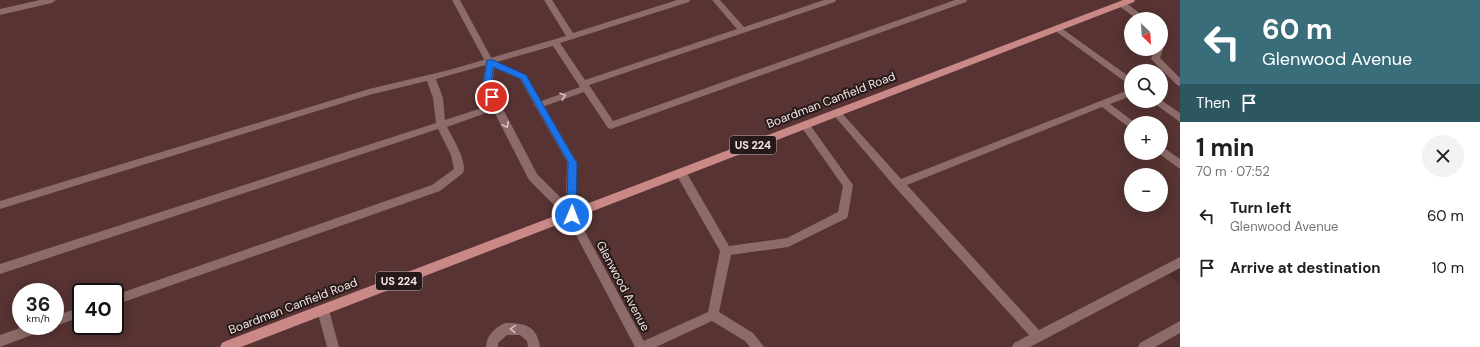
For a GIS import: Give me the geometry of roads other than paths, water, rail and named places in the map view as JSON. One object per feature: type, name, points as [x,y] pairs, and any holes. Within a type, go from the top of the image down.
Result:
[{"type":"main road","name":"Boardman Canfield Road","points":[[227,347],[1131,0]]},
{"type":"street","points":[[0,12],[52,0]]},
{"type":"street","points":[[456,0],[490,62]]},
{"type":"street","points":[[548,0],[571,37]]},
{"type":"street","points":[[0,205],[369,92],[431,79],[490,62],[686,0]]},
{"type":"street","points":[[716,0],[742,30]]},
{"type":"street","points":[[539,105],[585,86],[742,30],[832,0]]},
{"type":"street","points":[[555,42],[611,125],[963,0]]},
{"type":"street","points":[[1122,4],[1133,12]]},
{"type":"street","points":[[1057,28],[1124,78]]},
{"type":"street","points":[[1156,56],[1155,59],[1180,84]]},
{"type":"street","name":"Glenwood Avenue","points":[[572,215],[572,162],[524,77],[490,62],[487,88],[533,177],[572,215],[642,347]]},
{"type":"street","points":[[124,297],[436,188],[459,170],[456,155],[441,125],[438,98],[431,79]]},
{"type":"street","points":[[899,184],[1124,95]]},
{"type":"street","points":[[1104,104],[1124,120]]},
{"type":"street","points":[[0,270],[497,106]]},
{"type":"street","points":[[1166,108],[1180,118]]},
{"type":"street","points":[[837,113],[899,184],[1038,337]]},
{"type":"street","points":[[726,251],[788,242],[843,215],[848,185],[805,125]]},
{"type":"street","points":[[1168,156],[1180,165]]},
{"type":"street","points":[[681,173],[726,251],[713,316]]},
{"type":"street","points":[[1018,347],[1180,262]]},
{"type":"street","points":[[323,310],[333,347]]},
{"type":"street","points":[[642,347],[713,316]]},
{"type":"street","points":[[713,316],[749,337],[758,347]]},
{"type":"street","points":[[1144,347],[1180,327]]},
{"type":"street","points":[[492,347],[492,341],[505,329],[522,329],[533,338],[534,347]]},
{"type":"street","points":[[0,340],[15,335]]}]
